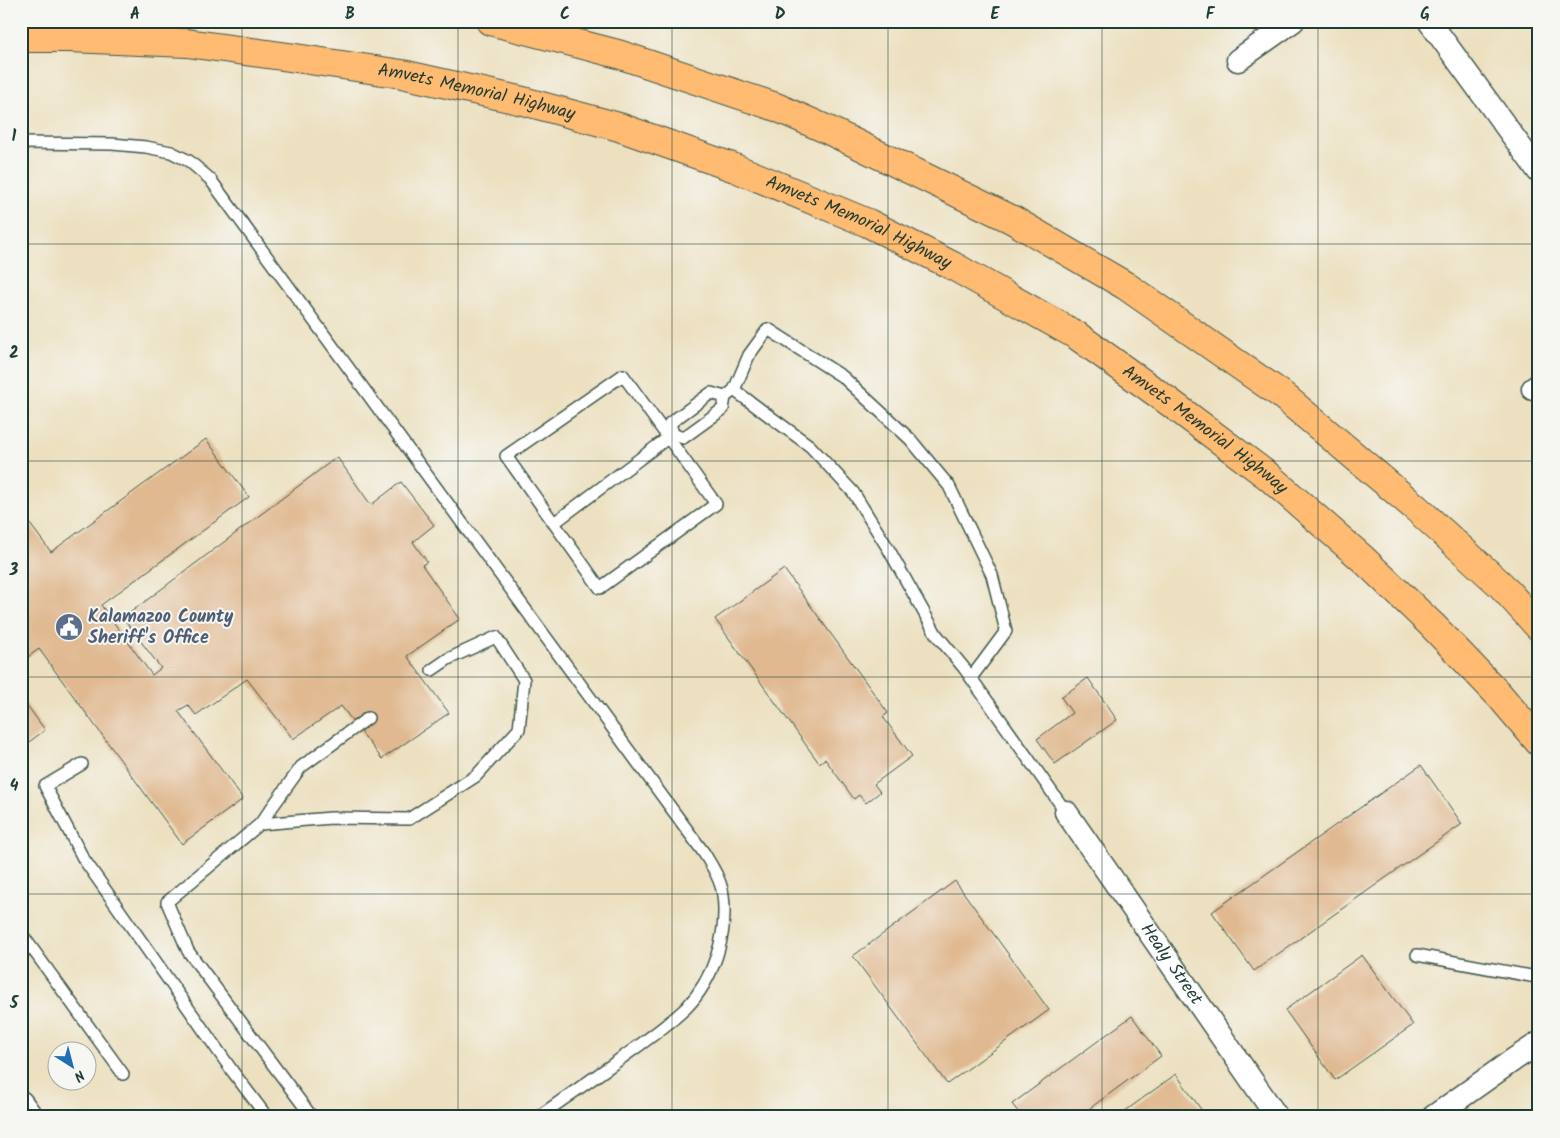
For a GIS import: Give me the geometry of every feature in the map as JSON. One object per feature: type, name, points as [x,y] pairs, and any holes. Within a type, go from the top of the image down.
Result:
[{"type":"highway","points":[[490,21],[618,54],[776,107],[828,130],[1013,220],[1126,286],[1282,395],[1416,508],[1494,578],[1539,627]]},
{"type":"highway","name":"Amvets Memorial Highway","points":[[21,38],[187,43],[412,76],[523,101],[619,128],[735,168],[868,223],[953,266],[1076,335],[1268,476],[1363,559],[1432,625],[1500,696],[1539,742]]},
{"type":"street","points":[[1238,60],[1293,21]]},
{"type":"street","points":[[1430,21],[1539,172]]},
{"type":"street","name":"Healy Street","points":[[1066,812],[1277,1117]]},
{"type":"street","points":[[1433,1117],[1516,1058],[1539,1044]]},
{"type":"street","points":[[21,1102],[32,1117]]},
{"type":"lane","points":[[21,142],[112,144],[146,147],[171,152],[189,161],[210,179],[699,845],[716,871],[723,894],[722,937],[707,976],[695,997],[685,1008],[649,1038],[538,1117]]},
{"type":"lane","points":[[554,523],[671,436],[683,438],[723,409],[749,355],[768,329],[843,377],[910,439],[949,486],[992,575],[1006,631],[971,678]]},
{"type":"lane","points":[[623,375],[671,436],[716,504],[600,588],[506,456],[623,375]]},
{"type":"lane","points":[[671,436],[670,423],[711,393],[730,393],[810,446],[853,492],[889,550],[936,634],[971,678],[1066,812]]},
{"type":"lane","points":[[260,824],[331,818],[409,819],[476,776],[519,730],[524,680],[496,636],[448,659],[432,670]]},
{"type":"lane","points":[[312,1117],[188,951],[167,902],[260,824],[301,766],[368,718]]},
{"type":"lane","points":[[82,764],[45,786],[74,842],[94,874],[233,1072],[267,1117]]},
{"type":"lane","points":[[21,933],[123,1074]]},
{"type":"lane","points":[[1417,955],[1536,977],[1539,981]]},
{"type":"building","points":[[206,439],[249,497],[101,605],[152,675],[161,668],[123,618],[337,457],[371,505],[401,482],[434,525],[413,542],[427,562],[422,565],[460,619],[407,656],[449,713],[382,759],[341,706],[293,739],[247,679],[196,715],[188,705],[178,711],[243,799],[182,844],[39,649],[21,662],[21,512],[51,552]]},
{"type":"building","points":[[784,569],[888,713],[883,717],[912,756],[874,784],[880,792],[866,803],[859,795],[854,799],[825,759],[819,763],[715,619]]},
{"type":"building","points":[[1088,678],[1117,720],[1055,764],[1037,739],[1072,713],[1061,697]]},
{"type":"building","points":[[21,697],[45,730],[21,748]]},
{"type":"building","points":[[1421,765],[1462,824],[1254,971],[1212,912]]},
{"type":"building","points":[[955,881],[1049,1010],[947,1084],[853,956]]},
{"type":"building","points":[[1362,955],[1413,1025],[1335,1080],[1285,1010]]},
{"type":"building","points":[[1132,1016],[1161,1056],[1078,1117],[1022,1117],[1012,1104]]},
{"type":"building","points":[[1176,1074],[1205,1115],[1202,1117],[1117,1117]]},
{"type":"place","name":"Kalamazoo County Sheriff's Office","points":[[69,627]]}]
